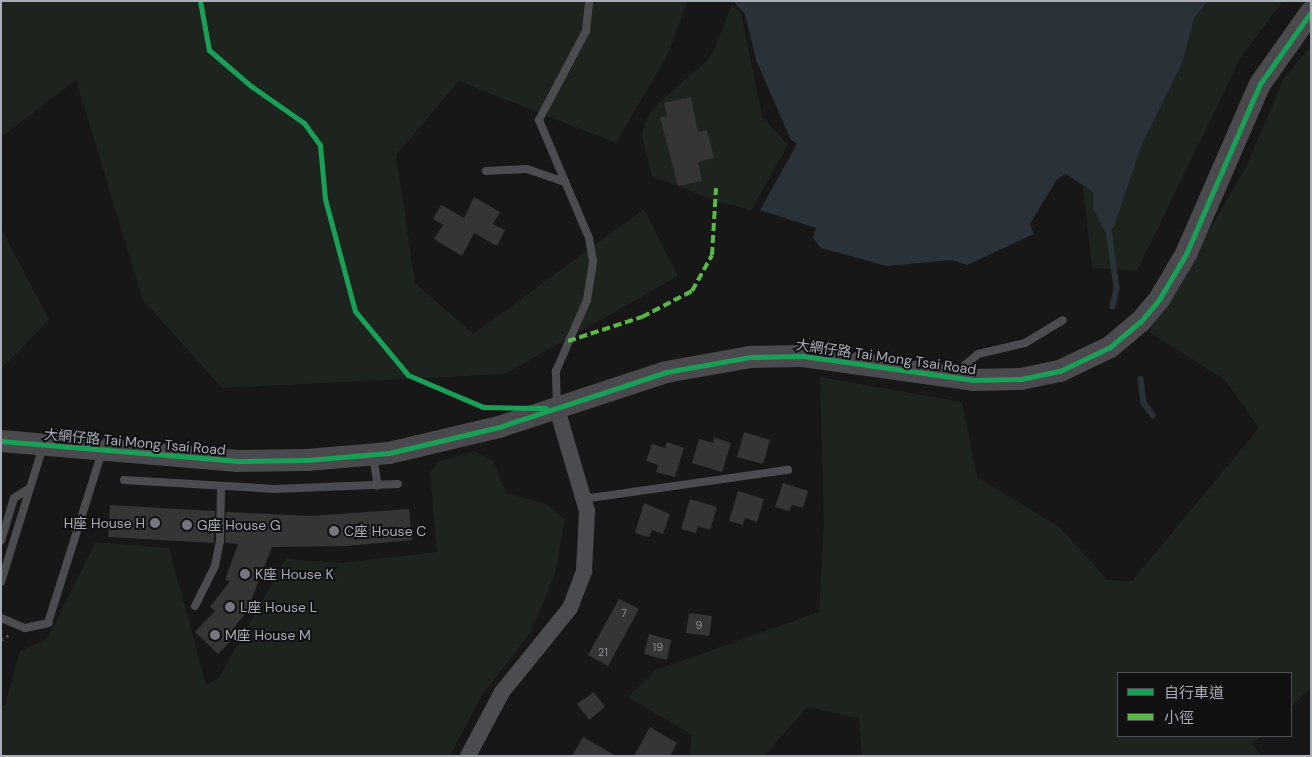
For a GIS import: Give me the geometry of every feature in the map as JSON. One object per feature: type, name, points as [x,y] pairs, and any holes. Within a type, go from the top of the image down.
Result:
[{"type":"street","name":"大網仔路 Tai Mong Tsai Road","points":[[1,441],[102,452],[238,461],[372,454],[499,427],[666,372],[767,355],[813,357],[958,379],[1013,380],[1060,371],[1110,347],[1140,321],[1168,286],[1186,254],[1260,84],[1311,12]]},
{"type":"street","points":[[468,756],[502,692],[560,624],[578,590],[588,551],[587,511],[557,409]]},
{"type":"lane","points":[[557,409],[556,371],[587,300],[594,261],[589,238],[539,120],[586,31],[588,1]]},
{"type":"lane","points":[[486,171],[527,169],[565,182]]},
{"type":"lane","points":[[958,379],[964,364],[978,354],[991,349],[1019,346],[1063,320]]},
{"type":"lane","points":[[1,582],[43,446]]},
{"type":"lane","points":[[1,618],[25,628],[48,623],[102,452]]},
{"type":"lane","points":[[372,454],[378,486]]},
{"type":"lane","points":[[583,499],[788,470]]},
{"type":"lane","points":[[124,480],[221,488],[378,486],[398,484]]},
{"type":"lane","points":[[1,541],[14,498],[30,488]]},
{"type":"lane","points":[[195,606],[215,566],[220,541],[221,488]]},
{"type":"shaded area","points":[[1,1],[687,1],[669,52],[616,143],[459,81],[396,155],[415,283],[473,334],[644,209],[678,276],[505,374],[222,388],[143,300],[76,80],[1,137]]},
{"type":"shaded area","points":[[733,1],[1208,1],[1194,18],[1182,63],[1142,144],[1114,227],[1105,232],[1093,208],[1093,192],[1066,174],[1057,179],[1030,224],[1034,234],[967,265],[952,260],[887,266],[821,248],[813,238],[816,228],[760,210],[797,144],[791,140],[756,60],[745,14]]},
{"type":"shaded area","points":[[1175,1],[1283,1],[1241,57],[1137,271],[1092,268],[1081,169]]},
{"type":"shaded area","points":[[732,4],[741,12],[762,116],[788,145],[751,210],[719,202],[652,176],[642,136],[645,123],[654,107],[707,61],[716,46]]},
{"type":"shaded area","points":[[1311,46],[1311,688],[1292,706],[1292,672],[1117,672],[1117,737],[1261,737],[1252,744],[1261,756],[862,756],[859,718],[807,707],[764,756],[689,756],[692,735],[628,697],[656,670],[819,612],[824,523],[820,377],[962,402],[977,477],[1059,527],[1108,580],[1132,581],[1259,428],[1225,380],[1149,332],[1246,167],[1284,78]]},
{"type":"shaded area","points":[[1,228],[49,320],[1,369]]},
{"type":"shaded area","points":[[474,451],[493,461],[506,493],[546,504],[565,519],[555,573],[531,632],[481,696],[450,756],[1,756],[1,706],[5,705],[20,651],[47,639],[96,542],[169,548],[206,685],[218,679],[286,559],[341,563],[437,552],[430,473],[438,462]]},
{"type":"building","points":[[691,97],[698,132],[707,130],[714,158],[698,162],[702,181],[678,186],[660,117],[667,116],[664,103]]},
{"type":"building","points":[[474,197],[500,212],[493,224],[505,230],[497,246],[474,233],[462,256],[434,239],[443,225],[433,219],[441,205],[464,218]]},
{"type":"building","points":[[744,432],[770,440],[763,464],[737,457]]},
{"type":"building","points":[[714,437],[731,443],[722,472],[692,463],[699,439],[713,443]]},
{"type":"building","points":[[667,442],[684,448],[675,477],[656,472],[658,465],[646,461],[652,444],[665,448]]},
{"type":"building","points":[[783,483],[808,491],[803,508],[792,505],[789,511],[775,507]]},
{"type":"building","points":[[738,491],[764,499],[757,522],[745,518],[743,525],[729,521]]},
{"type":"building","points":[[690,499],[717,507],[710,530],[698,526],[696,533],[681,529]]},
{"type":"building","points":[[644,503],[670,514],[663,534],[652,530],[649,537],[635,533]]},
{"type":"building","points":[[110,505],[215,511],[214,543],[108,537]]},
{"type":"building","points":[[409,509],[412,540],[347,546],[272,547],[247,611],[230,633],[235,637],[218,654],[195,632],[215,611],[210,607],[230,581],[225,580],[238,544],[225,543],[226,512],[311,516]]},
{"type":"building","points":[[619,599],[639,609],[608,666],[588,655]]},
{"type":"building","points":[[689,613],[712,616],[709,636],[686,633]]},
{"type":"building","points":[[649,634],[671,640],[667,660],[644,654]]},
{"type":"building","points":[[594,692],[605,707],[589,720],[577,704]]},
{"type":"building","points":[[650,727],[677,743],[670,756],[634,756]]},
{"type":"building","points":[[583,737],[616,756],[572,756]]},
{"type":"waterway","points":[[1109,230],[1117,288],[1113,307]]},
{"type":"waterway","points":[[1141,379],[1144,403],[1153,415]]},
{"type":"marked path","points":[[568,341],[642,317],[692,291],[712,255],[716,188]]},
{"type":"cycle path","points":[[200,1],[209,50],[251,86],[304,123],[320,145],[325,199],[355,311],[408,375],[483,407],[546,408]]},
{"type":"cycle path","points":[[1,441],[238,461],[307,460],[389,453],[499,427],[666,372],[750,357],[803,356],[973,380],[1021,379],[1060,371],[1110,347],[1141,321],[1160,298],[1186,254],[1260,84],[1311,12]]},
{"type":"place","name":"H座 House H","points":[[155,523]]},
{"type":"place","name":"G座 House G","points":[[187,525]]},
{"type":"place","name":"C座 House C","points":[[334,531]]},
{"type":"place","name":"K座 House K","points":[[245,574]]},
{"type":"place","name":"L座 House L","points":[[230,607]]},
{"type":"place","name":"M座 House M","points":[[215,635]]}]
